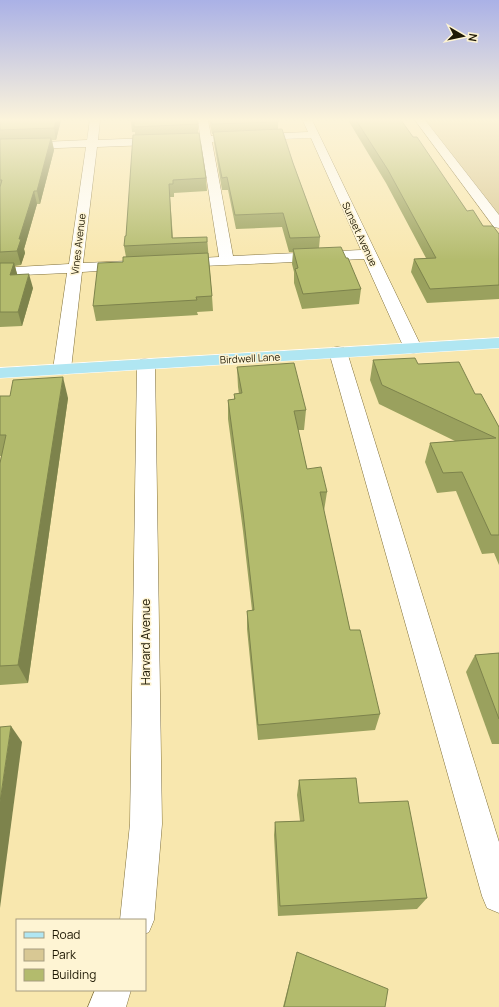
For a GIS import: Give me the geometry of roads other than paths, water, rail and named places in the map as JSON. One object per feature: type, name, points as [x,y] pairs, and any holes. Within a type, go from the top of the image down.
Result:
[{"type":"main road","name":"Birdwell Lane","points":[[0,372],[499,343]]},
{"type":"street","name":"Vines Avenue","points":[[62,369],[88,167]]},
{"type":"street","points":[[211,167],[227,261]]},
{"type":"street","name":"Sunset Avenue","points":[[329,167],[413,348]]},
{"type":"street","points":[[456,167],[499,224]]},
{"type":"street","points":[[163,264],[370,254]]},
{"type":"street","points":[[0,272],[139,265]]},
{"type":"street","points":[[338,352],[499,896]]},
{"type":"street","name":"Harvard Avenue","points":[[137,919],[146,824],[146,364]]},
{"type":"street","points":[[107,1007],[113,991]]}]
